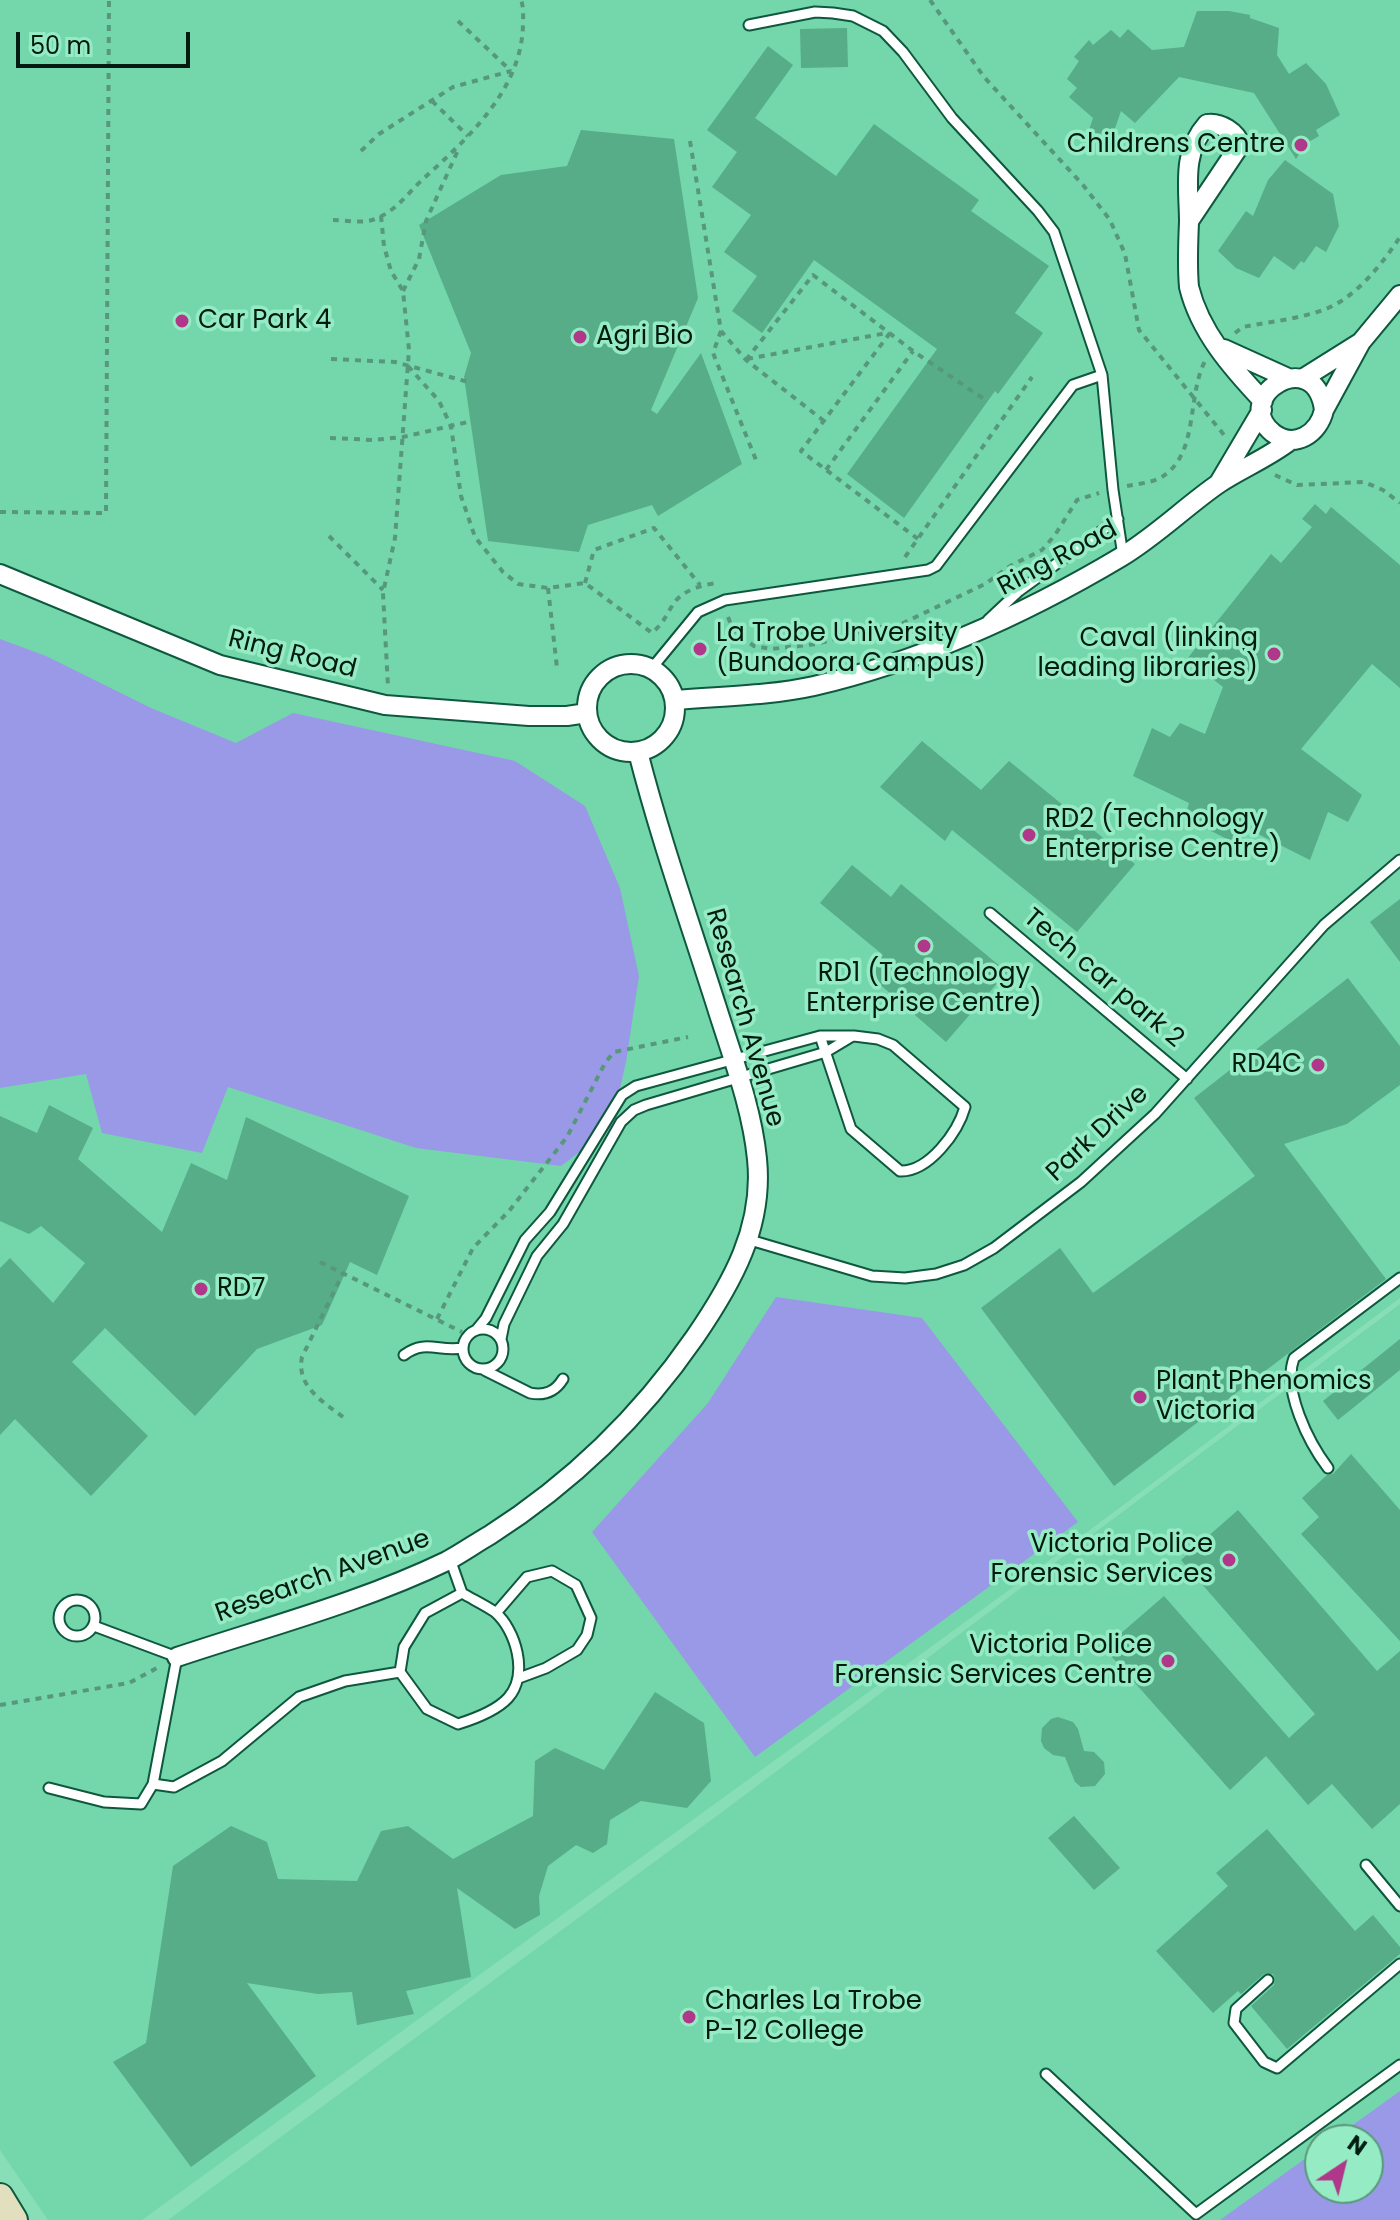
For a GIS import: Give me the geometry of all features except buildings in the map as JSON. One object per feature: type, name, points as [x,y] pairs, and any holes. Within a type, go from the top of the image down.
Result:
[{"type":"main road","points":[[0,2197],[14,2220]]},
{"type":"street","points":[[1189,221],[1240,145],[1236,136],[1219,124],[1207,124],[1192,150],[1186,172],[1189,221],[1187,264],[1192,302],[1207,333],[1263,405]]},
{"type":"street","points":[[1361,342],[1295,379],[1272,386],[1263,405],[1263,419],[1274,434],[1291,440],[1310,435],[1317,428],[1361,342],[1400,295]]},
{"type":"street","points":[[1218,346],[1249,363],[1295,379],[1318,391],[1324,410]]},
{"type":"street","name":"Ring Road","points":[[1219,483],[1263,405]]},
{"type":"street","name":"Ring Road","points":[[675,700],[758,695],[813,686],[871,670],[976,630],[1041,601],[1123,556],[1219,483],[1276,452],[1291,440]]},
{"type":"street","name":"Ring Road","points":[[0,574],[220,665],[389,705],[529,716],[587,713]]},
{"type":"street","points":[[625,664],[652,668],[670,687],[675,700],[671,727],[663,739],[638,752],[610,747],[599,739],[591,727],[587,699],[592,686],[600,675],[625,664]]},
{"type":"street","name":"Research Avenue","points":[[177,1657],[397,1583],[450,1559],[545,1497],[583,1466],[665,1381],[712,1312],[750,1240],[757,1159],[733,1060],[638,752]]},
{"type":"lane","points":[[749,25],[815,12],[853,16],[868,22],[893,40],[952,118],[1054,232],[1102,375],[1123,556]]},
{"type":"lane","points":[[652,668],[698,612],[725,600],[928,570],[936,566],[1073,385],[1102,375]]},
{"type":"lane","points":[[976,630],[1019,591],[1118,519]]},
{"type":"lane","name":"Park Drive","points":[[750,1240],[872,1276],[905,1278],[936,1274],[964,1265],[994,1248],[1081,1182],[1155,1114],[1324,925],[1400,860]]},
{"type":"lane","name":"Tech car park 2","points":[[990,913],[1187,1079]]},
{"type":"lane","points":[[404,1355],[421,1346],[447,1350],[462,1348],[486,1318],[525,1240],[550,1212],[627,1089],[820,1036],[878,1039],[893,1045],[965,1107],[947,1142],[930,1159],[907,1171],[900,1171],[858,1137],[848,1121],[820,1036]]},
{"type":"lane","points":[[484,1370],[501,1359],[504,1324],[537,1256],[563,1224],[621,1122],[634,1110],[826,1052],[854,1036]]},
{"type":"lane","points":[[1328,1468],[1307,1435],[1292,1389],[1292,1363],[1294,1358],[1400,1278]]},
{"type":"lane","points":[[473,1332],[490,1330],[501,1339]]},
{"type":"lane","points":[[462,1348],[471,1366],[530,1393],[538,1395],[553,1391],[563,1379]]},
{"type":"lane","points":[[450,1559],[462,1593],[496,1613],[517,1646],[519,1678],[508,1698],[481,1716],[458,1724],[427,1709],[400,1672],[404,1647],[425,1613],[462,1593]]},
{"type":"lane","points":[[496,1613],[527,1577],[552,1571],[576,1585],[591,1618],[587,1635],[577,1650],[546,1668],[519,1678]]},
{"type":"lane","points":[[72,1600],[89,1604],[95,1614],[94,1626],[80,1637],[68,1634],[60,1626],[62,1608],[72,1600]]},
{"type":"lane","points":[[49,1788],[104,1802],[141,1804],[153,1784],[177,1657],[94,1626]]},
{"type":"lane","points":[[153,1784],[174,1787],[222,1761],[299,1697],[345,1681],[400,1672]]},
{"type":"lane","points":[[1366,1865],[1400,1906]]},
{"type":"lane","points":[[1268,1980],[1236,2009],[1234,2023],[1264,2062],[1277,2068],[1400,1964]]},
{"type":"lane","points":[[1046,2074],[1196,2214],[1400,2065]]},
{"type":"path","points":[[0,512],[106,513],[109,0]]},
{"type":"path","points":[[333,220],[373,220],[404,201],[462,143],[500,99],[518,59],[523,36],[521,0]]},
{"type":"path","points":[[930,0],[984,77],[1083,185],[1110,220],[1125,254],[1139,330],[1229,443]]},
{"type":"path","points":[[458,21],[511,71]]},
{"type":"path","points":[[361,151],[379,134],[453,87],[511,71]]},
{"type":"path","points":[[432,101],[468,136]]},
{"type":"path","points":[[690,141],[721,331],[713,353],[756,460]]},
{"type":"path","points":[[403,291],[419,259],[426,221],[462,143]]},
{"type":"path","points":[[381,216],[388,258],[403,291],[409,350],[395,538],[383,590],[389,705]]},
{"type":"path","points":[[727,616],[734,632],[754,646],[771,649],[817,644],[873,628],[899,625],[985,584],[1010,566],[1042,550],[1077,500],[1159,478],[1180,458],[1188,440],[1193,394],[1204,363],[1218,346],[1243,327],[1325,310],[1356,290],[1388,256],[1400,237]]},
{"type":"path","points":[[746,360],[813,275],[913,351],[987,401]]},
{"type":"path","points":[[721,331],[746,360],[824,421]]},
{"type":"path","points":[[746,360],[890,333]]},
{"type":"path","points":[[890,333],[801,451],[918,539]]},
{"type":"path","points":[[826,470],[913,351]]},
{"type":"path","points":[[331,359],[381,360],[472,383]]},
{"type":"path","points":[[408,366],[439,401],[451,426],[461,496],[475,537],[503,572],[518,584],[548,588],[585,583],[652,633]]},
{"type":"path","points":[[905,557],[1032,377]]},
{"type":"path","points":[[330,438],[374,440],[403,437],[472,421]]},
{"type":"path","points":[[1268,470],[1297,485],[1364,482],[1383,490],[1400,503]]},
{"type":"path","points":[[585,583],[594,550],[654,528],[700,585]]},
{"type":"path","points":[[329,536],[383,590]]},
{"type":"path","points":[[548,588],[557,668]]},
{"type":"path","points":[[437,1319],[473,1248],[509,1211],[567,1137],[605,1063],[614,1052],[688,1037]]},
{"type":"path","points":[[320,1262],[437,1319],[473,1332]]},
{"type":"path","points":[[343,1273],[302,1357],[300,1369],[302,1381],[343,1417]]},
{"type":"path","points":[[0,1705],[129,1683],[177,1657]]},
{"type":"shaded area","name":"La Trobe University (Bundoora Campus)","points":[[0,0],[1400,0],[1400,1298],[1027,1577],[142,2220],[48,2220],[0,2150]]},
{"type":"shaded area","points":[[0,639],[46,656],[151,708],[236,743],[293,713],[515,761],[585,806],[620,888],[639,976],[626,1062],[611,1128],[561,1166],[416,1148],[228,1087],[202,1153],[102,1133],[86,1074],[0,1088]]},
{"type":"shaded area","points":[[776,1297],[922,1318],[1078,1522],[755,1757],[592,1532],[708,1403]]},
{"type":"shaded area","name":"Victoria Police Forensic Services","points":[[1400,1304],[1400,2220],[168,2220],[718,1815]]},
{"type":"shaded area","points":[[1400,2091],[1400,2220],[1220,2220],[1304,2160],[1304,2204],[1384,2204],[1384,2124],[1354,2124]]},
{"type":"place","name":"Childrens Centre","points":[[1301,145]]},
{"type":"place","name":"Car Park 4","points":[[182,321]]},
{"type":"place","name":"Agri Bio","points":[[580,337]]},
{"type":"place","name":"La Trobe University (Bundoora Campus)","points":[[700,649]]},
{"type":"place","name":"Caval (linking leading libraries)","points":[[1274,654]]},
{"type":"place","name":"RD2 (Technology Enterprise Centre)","points":[[1029,835]]},
{"type":"place","name":"RD1 (Technology Enterprise Centre)","points":[[924,946]]},
{"type":"place","name":"RD4C","points":[[1318,1065]]},
{"type":"place","name":"RD7","points":[[201,1289]]},
{"type":"place","name":"Plant Phenomics Victoria","points":[[1140,1397]]},
{"type":"place","name":"Victoria Police Forensic Services","points":[[1229,1560]]},
{"type":"place","name":"Victoria Police Forensic Services Centre","points":[[1168,1661]]},
{"type":"place","name":"Charles La Trobe P-12 College","points":[[689,2017]]}]
